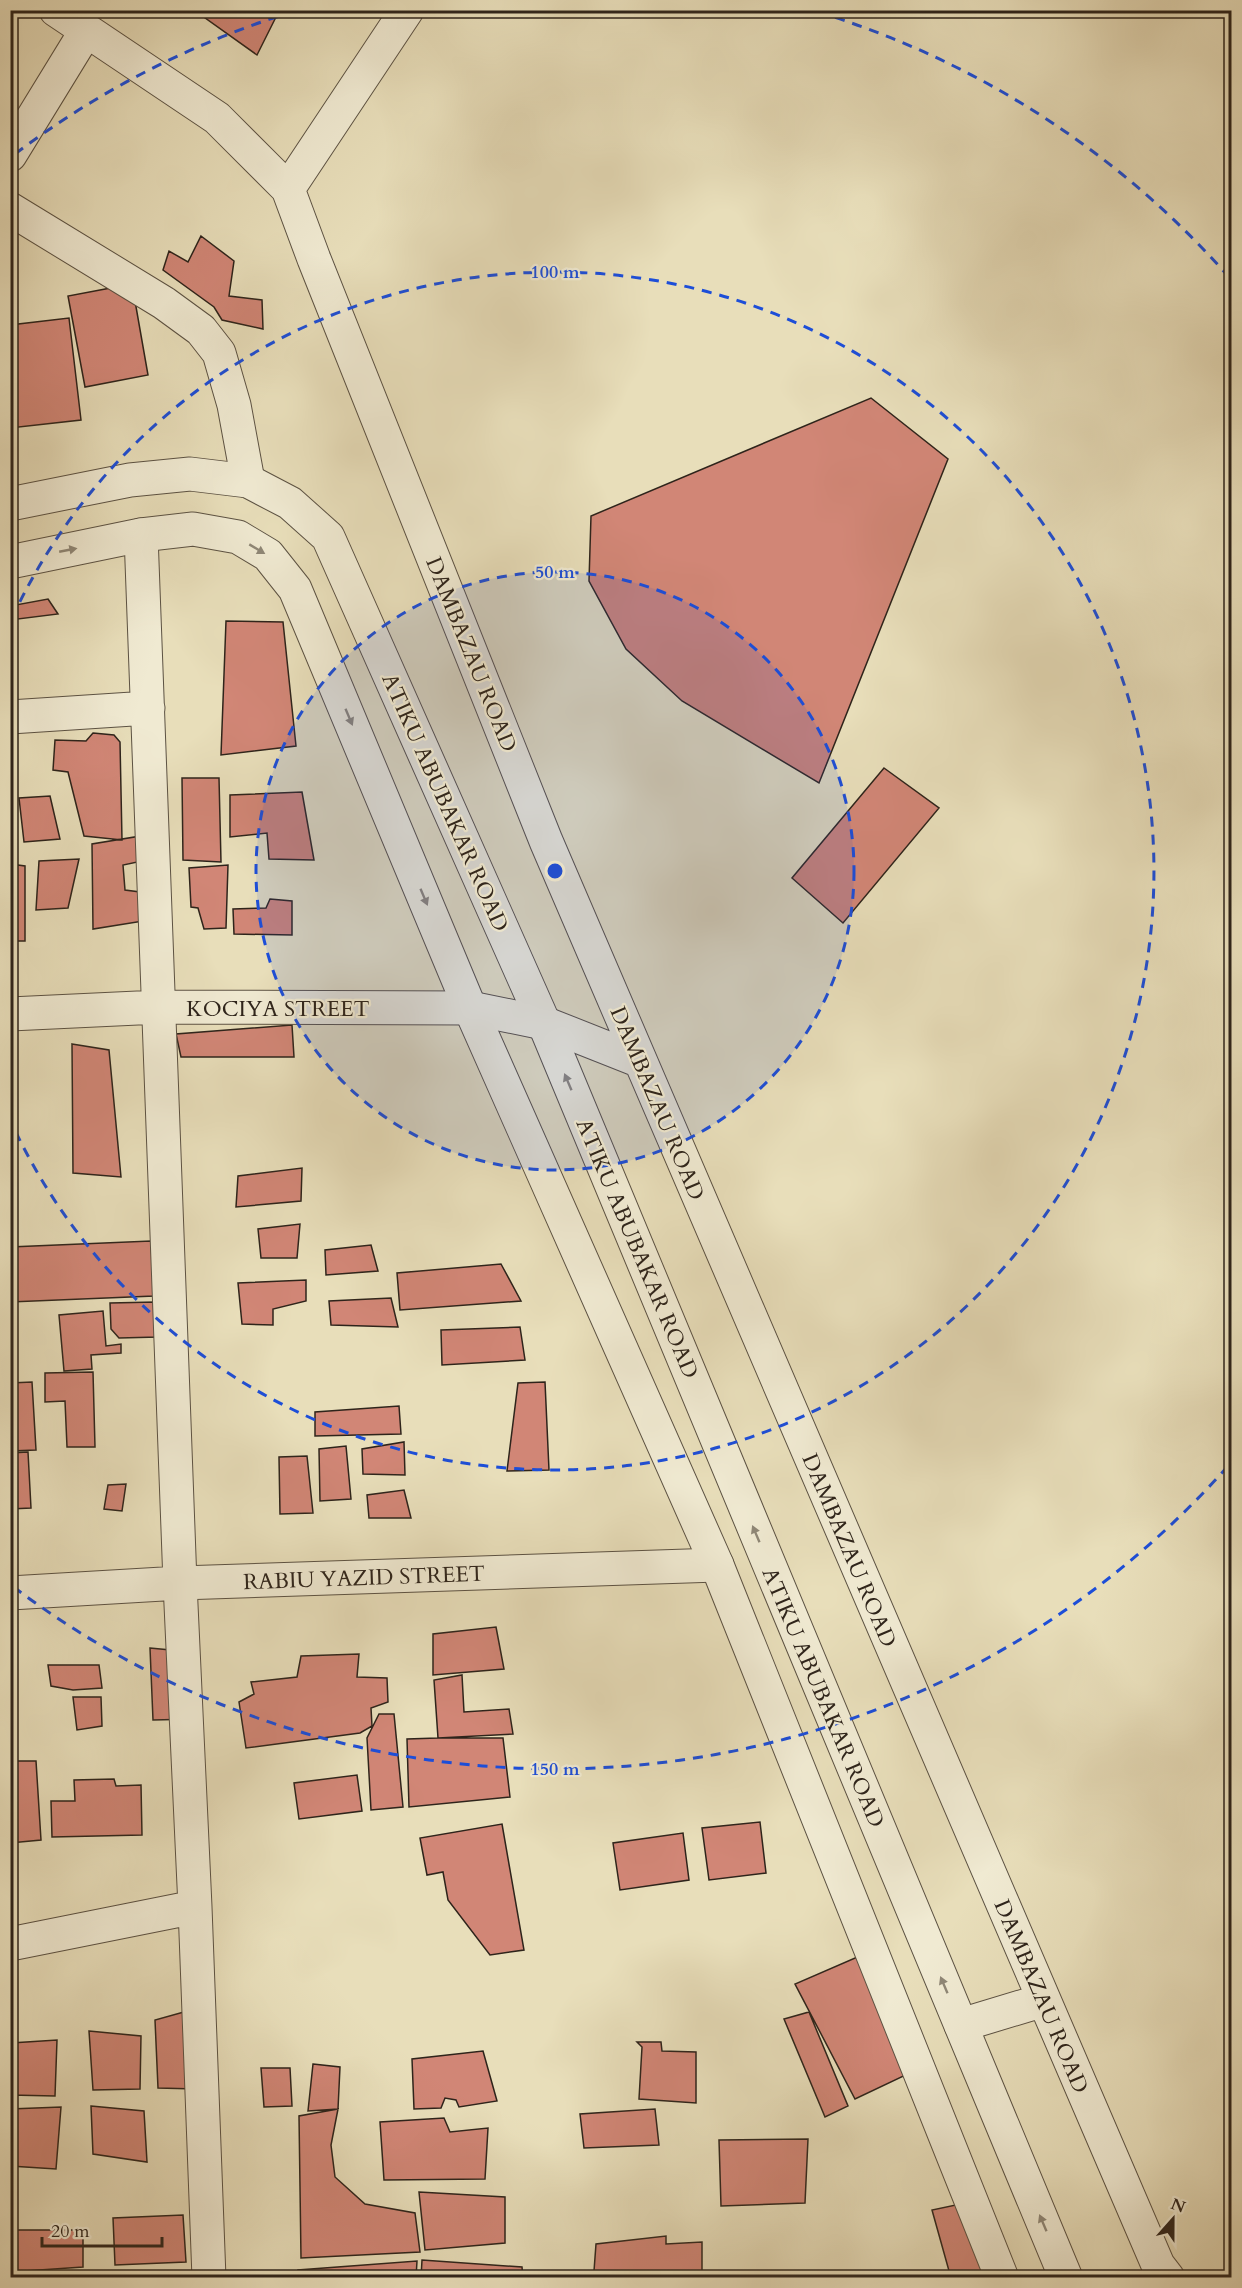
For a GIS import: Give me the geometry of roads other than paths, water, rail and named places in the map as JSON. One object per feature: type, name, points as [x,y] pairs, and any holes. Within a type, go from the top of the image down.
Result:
[{"type":"street","name":"DAMBAZAU ROAD","points":[[56,10],[217,118],[288,189],[318,270],[537,819],[1158,2265],[1168,2277]]},
{"type":"street","points":[[288,189],[407,10]]},
{"type":"street","points":[[10,155],[86,31]]},
{"type":"street","points":[[10,209],[164,303],[201,330],[219,352],[234,405],[248,481]]},
{"type":"street","name":"ATIKU ABUBAKAR ROAD","points":[[10,504],[130,480],[190,474],[248,481],[290,503],[328,537],[544,1023],[1066,2277]]},
{"type":"street","points":[[10,562],[141,536],[193,529],[238,537],[268,555],[295,589],[470,1008],[717,1565],[1002,2277]]},
{"type":"street","points":[[141,536],[180,1583],[209,2277]]},
{"type":"street","points":[[10,717],[148,708]]},
{"type":"street","name":"KOCIYA STREET","points":[[10,1014],[159,1007],[470,1008],[544,1023],[640,1061]]},
{"type":"street","name":"RABIU YAZID STREET","points":[[10,1593],[180,1583],[717,1565]]},
{"type":"street","points":[[10,1944],[195,1907]]},
{"type":"street","points":[[961,2025],[1044,2000]]}]
